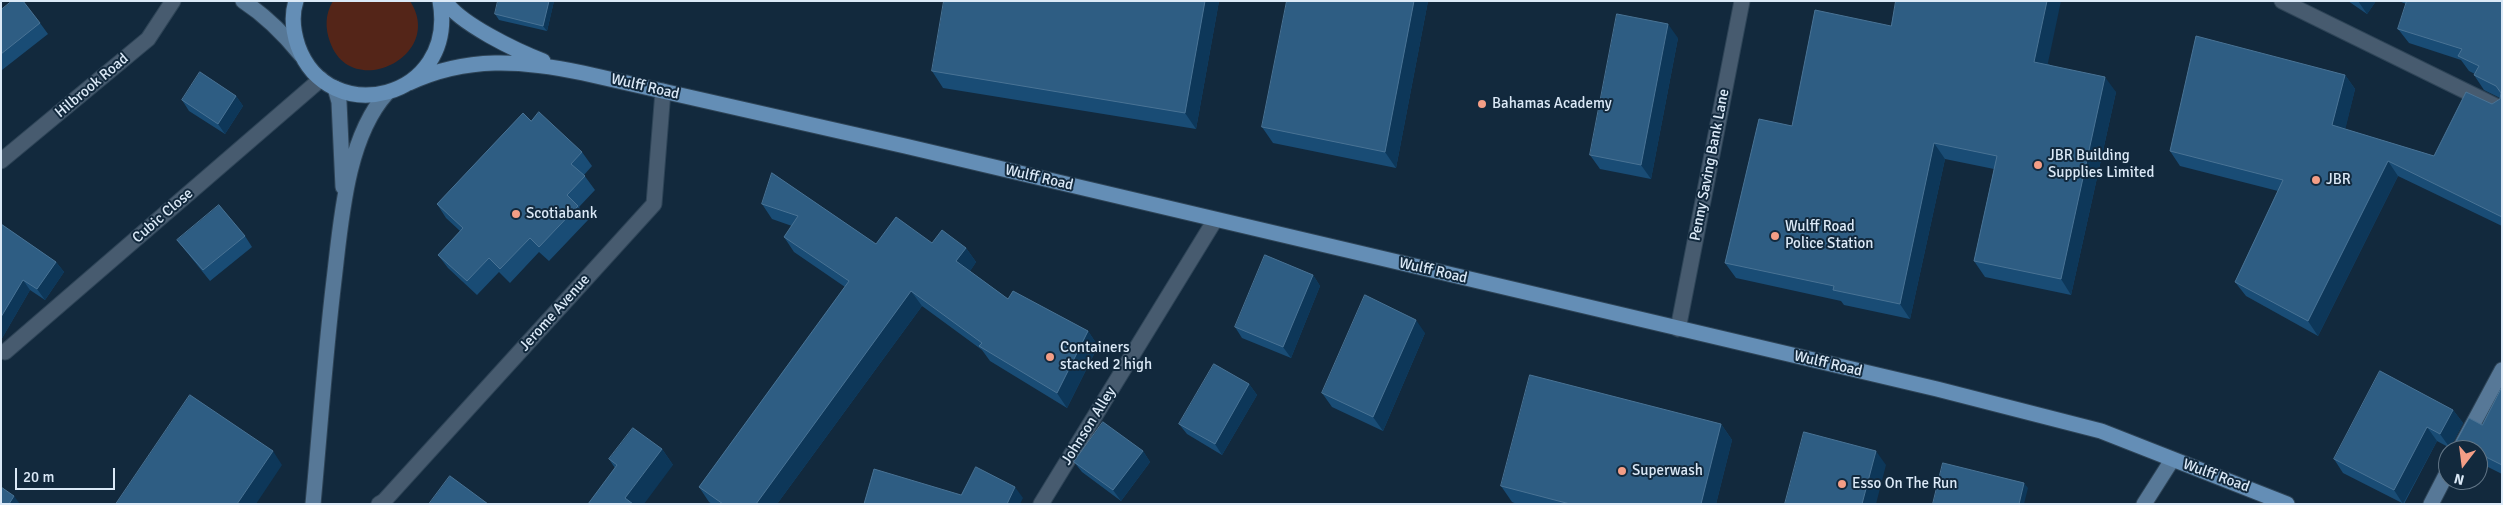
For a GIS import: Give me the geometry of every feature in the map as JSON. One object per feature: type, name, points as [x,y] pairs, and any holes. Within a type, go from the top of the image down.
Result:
[{"type":"main road","points":[[296,1],[293,10],[294,34],[302,56],[321,79],[335,88],[361,94],[387,93]]},
{"type":"main road","points":[[409,83],[428,66],[440,44],[444,20],[440,1]]},
{"type":"main road","name":"Wulff Road","points":[[445,1],[450,8],[487,34],[527,55],[570,70]]},
{"type":"main road","name":"Wulff Road","points":[[387,93],[433,72],[467,64],[501,62],[570,70],[1937,389],[2101,431],[2172,460],[2243,485],[2287,504]]},
{"type":"street","name":"Hilbrook Road","points":[[1,161],[148,39],[173,1]]},
{"type":"street","points":[[243,1],[264,15],[283,33],[302,56]]},
{"type":"street","name":"Penny Saving Bank Lane","points":[[1678,329],[1742,1]]},
{"type":"street","points":[[2282,1],[2502,109]]},
{"type":"street","name":"Cubic Close","points":[[5,352],[321,79]]},
{"type":"street","points":[[335,88],[339,109],[343,208]]},
{"type":"street","name":"Jerome Avenue","points":[[379,504],[384,501],[654,204],[664,91]]},
{"type":"street","points":[[313,504],[324,364],[343,208],[358,150],[368,121],[373,108],[387,93]]},
{"type":"street","name":"Johnson Alley","points":[[1041,504],[1215,220]]},
{"type":"street","points":[[2464,440],[2502,370]]},
{"type":"street","points":[[2144,504],[2172,460]]},
{"type":"street","points":[[2431,504],[2438,490]]},
{"type":"shaded area","points":[[333,1],[410,1],[418,21],[416,39],[406,54],[391,65],[374,70],[356,69],[341,60],[330,42],[327,32],[327,21],[328,11]]},
{"type":"building","points":[[12,1],[23,1],[40,23],[1,54],[1,10]]},
{"type":"building","points":[[498,1],[549,1],[543,26],[495,14]]},
{"type":"building","points":[[944,1],[1205,1],[1185,113],[932,71]]},
{"type":"building","points":[[1287,1],[1414,1],[1385,152],[1262,127]]},
{"type":"building","points":[[1896,1],[2047,1],[2034,62],[2105,77],[2061,279],[1974,261],[1997,156],[1934,143],[1900,304],[1833,290],[1834,286],[1725,263],[1759,119],[1792,126],[1815,10],[1891,26]]},
{"type":"building","name":"JBR","points":[[2407,1],[2502,1],[2502,217],[2388,161],[2308,321],[2235,282],[2283,180],[2170,151],[2196,36],[2345,75],[2332,125],[2434,156],[2466,92],[2492,104],[2500,99],[2501,93],[2496,86],[2474,75],[2479,66],[2458,56],[2462,49],[2398,29]]},
{"type":"building","points":[[1617,14],[1668,24],[1641,165],[1590,155]]},
{"type":"building","points":[[200,72],[236,96],[218,124],[182,100]]},
{"type":"building","name":"Scotiabank","points":[[539,112],[582,152],[571,164],[585,176],[567,195],[578,206],[539,247],[530,238],[500,269],[489,258],[467,281],[438,255],[463,228],[437,204],[523,113],[531,121]]},
{"type":"building","points":[[772,173],[876,244],[896,217],[932,243],[942,230],[966,248],[956,261],[1008,299],[1013,291],[1088,331],[1057,393],[979,346],[982,343],[911,291],[756,504],[723,504],[699,487],[849,281],[784,237],[798,216],[762,204]]},
{"type":"building","points":[[219,205],[245,236],[203,270],[177,240]]},
{"type":"building","points":[[1,224],[56,262],[37,289],[23,280],[1,317]]},
{"type":"building","points":[[1265,255],[1313,275],[1283,347],[1235,327]]},
{"type":"building","points":[[1365,295],[1416,320],[1373,417],[1322,393]]},
{"type":"building","points":[[1214,364],[1249,384],[1215,444],[1179,424]]},
{"type":"building","points":[[2380,371],[2453,410],[2440,434],[2427,427],[2394,490],[2334,459]]},
{"type":"building","name":"Superwash","points":[[1530,375],[1721,424],[1701,504],[1570,504],[1501,486]]},
{"type":"building","points":[[2502,387],[2502,465],[2488,458],[2488,440],[2457,440],[2469,418],[2482,425]]},
{"type":"building","points":[[190,395],[273,451],[237,504],[116,504]]},
{"type":"building","points":[[1103,422],[1143,451],[1113,490],[1074,462]]},
{"type":"building","points":[[633,428],[662,449],[625,498],[633,504],[588,504],[617,465],[609,459]]},
{"type":"building","name":"Esso On The Run","points":[[1804,432],[1876,451],[1862,504],[1785,504]]},
{"type":"building","points":[[1943,463],[2024,483],[2019,504],[1933,504]]},
{"type":"building","points":[[976,467],[1015,487],[1007,504],[864,504],[874,469],[961,495]]},
{"type":"building","points":[[450,476],[488,504],[429,504]]},
{"type":"building","points":[[1,487],[14,496],[9,504],[1,504]]},
{"type":"place","name":"Bahamas Academy","points":[[1482,104]]},
{"type":"place","name":"JBR Building Supplies Limited","points":[[2038,165]]},
{"type":"place","name":"JBR","points":[[2316,180]]},
{"type":"place","name":"Scotiabank","points":[[516,214]]},
{"type":"place","name":"Wulff Road Police Station","points":[[1775,236]]},
{"type":"place","name":"Containers stacked 2 high","points":[[1050,357]]},
{"type":"place","name":"Superwash","points":[[1622,471]]},
{"type":"place","name":"Esso On The Run","points":[[1842,484]]}]
